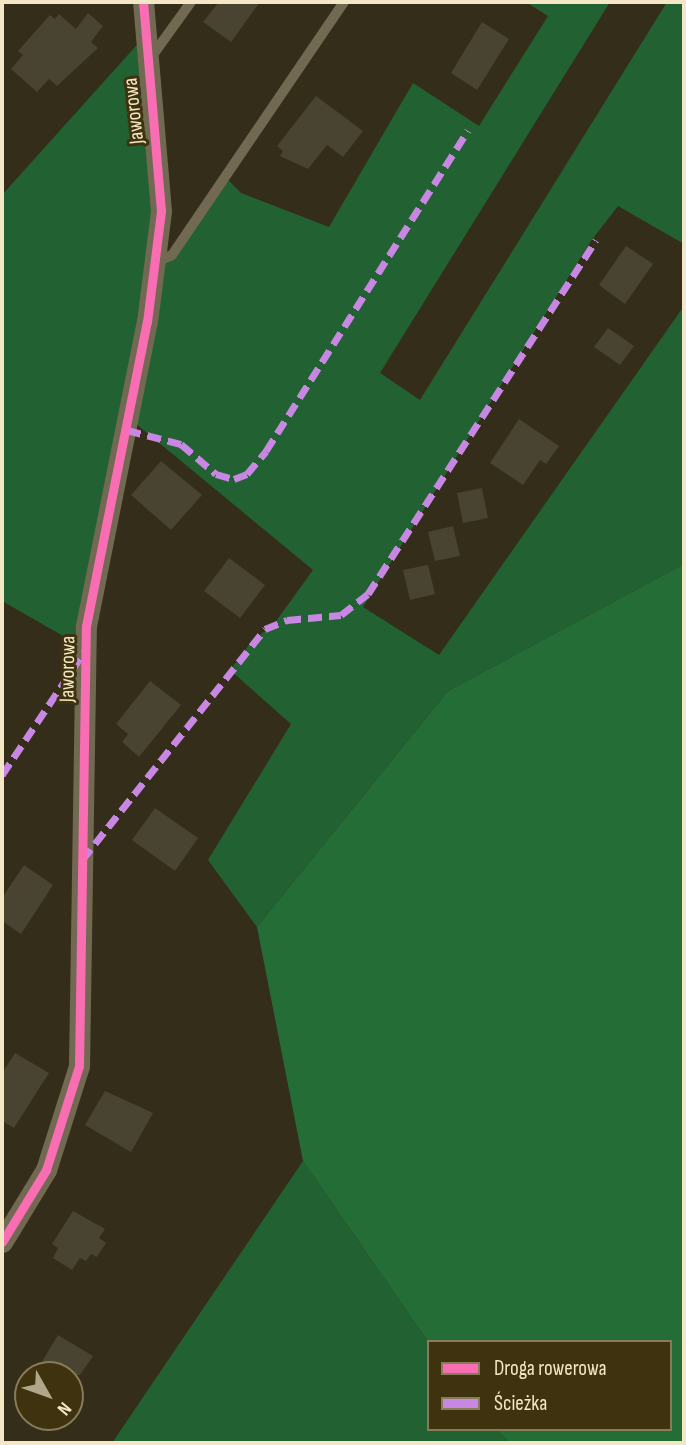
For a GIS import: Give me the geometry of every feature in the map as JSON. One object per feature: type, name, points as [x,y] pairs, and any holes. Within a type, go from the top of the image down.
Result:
[{"type":"street","name":"Jaworowa","points":[[2,1242],[46,1170],[79,1066],[86,626],[132,404],[161,211],[143,2]]},
{"type":"lane","points":[[147,63],[191,2]]},
{"type":"lane","points":[[155,262],[172,255],[344,2]]},
{"type":"green space","points":[[526,2],[610,2],[380,373],[420,400],[667,2],[684,2],[684,244],[618,206],[591,241],[363,607],[439,655],[684,306],[684,564],[448,691],[257,927],[208,860],[291,724],[230,670],[252,641],[274,624],[313,570],[129,418],[86,649],[2,601],[2,195],[144,37],[155,262],[172,254],[225,177],[241,193],[329,227],[413,83],[479,126],[548,16]]},
{"type":"green space","points":[[684,564],[684,1443],[509,1443],[499,1431],[672,1431],[672,1340],[427,1340],[303,1161],[257,927],[448,691]]},
{"type":"green space","points":[[303,1161],[427,1340],[427,1431],[499,1431],[509,1443],[112,1443]]},
{"type":"building","points":[[219,2],[260,2],[231,42],[203,22]]},
{"type":"building","points":[[88,13],[103,26],[91,42],[98,48],[57,86],[49,79],[37,92],[11,69],[23,55],[18,51],[50,15],[55,19],[59,14],[76,29]]},
{"type":"building","points":[[482,22],[509,39],[477,90],[451,73]]},
{"type":"building","points":[[316,96],[363,131],[343,157],[327,145],[308,169],[280,156],[283,151],[277,146]]},
{"type":"building","points":[[626,246],[653,264],[625,304],[599,285]]},
{"type":"building","points":[[608,328],[634,346],[620,365],[594,347]]},
{"type":"building","points":[[519,419],[559,446],[546,464],[540,460],[523,485],[490,463]]},
{"type":"building","points":[[161,461],[202,495],[171,530],[131,495]]},
{"type":"building","points":[[482,488],[488,518],[463,523],[457,493]]},
{"type":"building","points":[[453,526],[460,556],[435,561],[428,532]]},
{"type":"building","points":[[229,558],[265,585],[240,618],[204,591]]},
{"type":"building","points":[[428,565],[435,594],[410,600],[403,570]]},
{"type":"building","points":[[150,681],[181,705],[139,757],[122,742],[128,734],[116,724]]},
{"type":"building","points":[[155,808],[198,838],[175,871],[132,840]]},
{"type":"building","points":[[24,865],[53,885],[21,934],[2,921],[2,898]]},
{"type":"building","points":[[15,1053],[49,1073],[14,1128],[2,1121],[2,1073]]},
{"type":"building","points":[[105,1091],[153,1113],[131,1152],[85,1125]]},
{"type":"building","points":[[73,1211],[105,1229],[99,1238],[106,1243],[97,1257],[91,1254],[86,1261],[80,1258],[72,1270],[53,1258],[58,1248],[52,1244]]},
{"type":"building","points":[[58,1335],[93,1356],[84,1369],[84,1361],[42,1361]]},
{"type":"marked path","points":[[127,430],[181,444],[216,474],[234,479],[247,474],[266,451],[468,130]]},
{"type":"marked path","points":[[82,860],[265,629],[287,620],[341,615],[368,594],[596,240]]},
{"type":"marked path","points":[[2,775],[84,652]]},
{"type":"cycle path","points":[[2,1242],[46,1170],[79,1066],[86,626],[147,322],[161,211],[143,2]]}]
